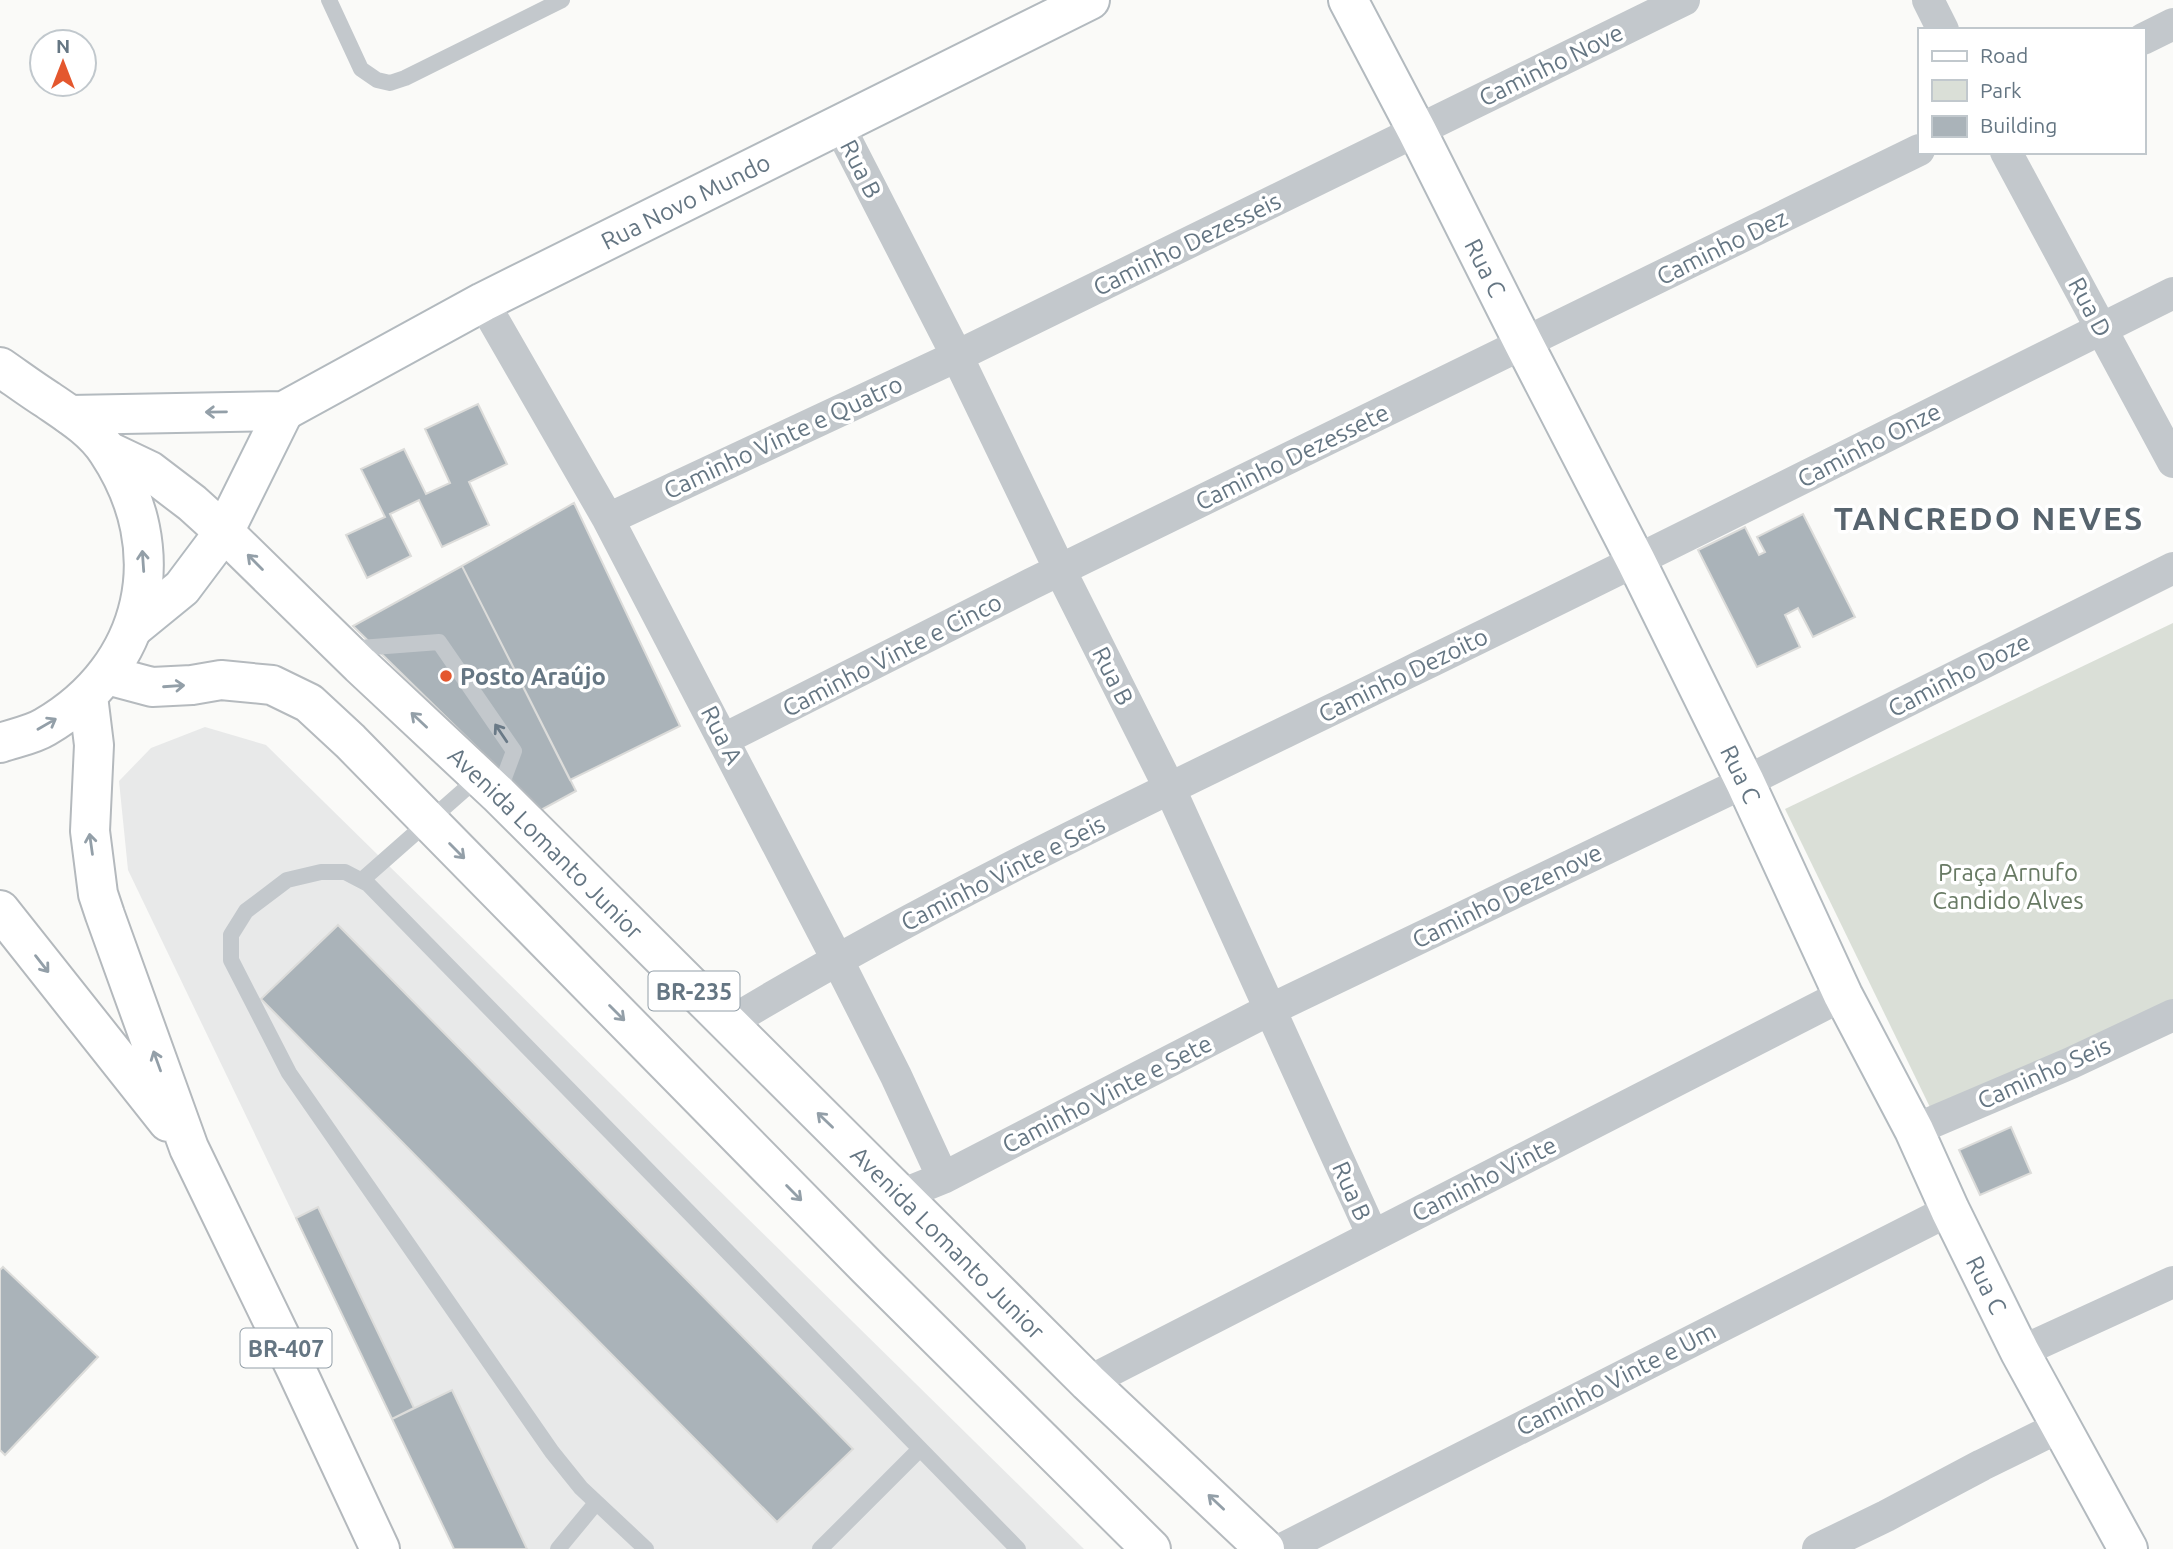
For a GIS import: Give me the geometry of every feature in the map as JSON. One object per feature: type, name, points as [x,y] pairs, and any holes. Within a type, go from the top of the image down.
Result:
[{"type":"main road","name":"Rua Novo Mundo","points":[[284,411],[483,302],[1090,0]]},
{"type":"main road","name":"Rua C","points":[[1348,0],[1418,131],[1636,561],[1745,782],[1843,995],[1914,1130],[2020,1352],[2128,1549]]},
{"type":"main road","points":[[0,367],[58,407],[90,432],[108,451],[136,506],[145,568],[133,628],[122,653],[98,686],[44,728],[0,743]]},
{"type":"main road","points":[[0,383],[58,407],[284,411],[225,531],[182,588],[133,628]]},
{"type":"main road","name":"Avenida Lomanto Junior","points":[[108,451],[149,471],[225,531],[344,649],[489,785],[1088,1382],[1265,1549]]},
{"type":"main road","name":"BR-235","points":[[98,686],[152,687],[221,680],[272,685],[309,703],[350,741],[858,1258],[1151,1549]]},
{"type":"main road","points":[[98,686],[90,831],[98,894],[189,1148]]},
{"type":"main road","points":[[0,910],[189,1148]]},
{"type":"main road","name":"BR-407","points":[[189,1148],[380,1549]]},
{"type":"street","name":"Caminho Nove","points":[[1418,131],[1684,0]]},
{"type":"street","points":[[1928,0],[1942,28]]},
{"type":"street","points":[[2145,38],[2173,24]]},
{"type":"street","name":"Rua B","points":[[838,124],[957,356],[1170,789],[1373,1236]]},
{"type":"street","name":"Caminho Dezesseis","points":[[957,356],[1418,131]]},
{"type":"street","name":"Caminho Dez","points":[[1524,344],[1918,150]]},
{"type":"street","name":"Rua D","points":[[2007,154],[2173,463]]},
{"type":"street","name":"Caminho Onze","points":[[1636,561],[2173,293]]},
{"type":"street","name":"Rua A","points":[[483,302],[608,519],[724,739],[896,1076],[943,1178]]},
{"type":"street","name":"Caminho Dezessete","points":[[1060,570],[1524,344]]},
{"type":"street","name":"Caminho Vinte e Quatro","points":[[608,519],[957,356]]},
{"type":"street","name":"Caminho Dezoito","points":[[1170,789],[1636,561]]},
{"type":"street","name":"Caminho Doze","points":[[1745,782],[2173,568]]},
{"type":"street","name":"Caminho Vinte e Cinco","points":[[724,739],[1060,570]]},
{"type":"street","name":"Caminho Dezenove","points":[[1270,1011],[1745,782]]},
{"type":"street","name":"Caminho Vinte e Seis","points":[[727,1024],[837,959],[1062,840],[1170,789]]},
{"type":"street","name":"Caminho Vinte","points":[[1088,1382],[1843,995]]},
{"type":"street","name":"Caminho Vinte e Sete","points":[[901,1195],[943,1178],[1270,1011]]},
{"type":"street","name":"Caminho Seis","points":[[1914,1130],[2071,1063],[2173,1014]]},
{"type":"street","name":"Caminho Vinte e Um","points":[[1282,1549],[1950,1210]]},
{"type":"street","points":[[2020,1352],[2173,1282]]},
{"type":"street","points":[[1818,1549],[2061,1426]]},
{"type":"lane","points":[[328,0],[361,69],[377,80],[390,83],[562,0]]},
{"type":"lane","points":[[344,649],[439,642],[514,751],[489,785],[429,823],[362,880]]},
{"type":"lane","points":[[646,1549],[581,1488],[552,1452],[289,1073],[231,960],[230,935],[246,911],[287,880],[321,872],[345,872],[368,884],[1018,1549]]},
{"type":"lane","points":[[820,1549],[920,1449]]},
{"type":"lane","points":[[558,1549],[596,1503]]},
{"type":"shaded area","points":[[205,727],[266,745],[1084,1549],[454,1549],[128,870],[119,781],[151,748]]},
{"type":"green space","name":"Praça Arnufo Candido Alves","points":[[2173,623],[2173,1025],[1943,1134],[1785,809]]},
{"type":"building","points":[[478,404],[507,464],[469,482],[489,525],[442,547],[419,500],[390,514],[411,556],[367,578],[346,535],[385,517],[361,469],[404,449],[426,494],[450,483],[425,429]]},
{"type":"building","points":[[574,503],[680,726],[570,780],[462,566]]},
{"type":"building","points":[[1803,514],[1855,617],[1813,637],[1798,608],[1785,615],[1800,647],[1757,667],[1698,550],[1745,527],[1759,555],[1765,552],[1757,537]]},
{"type":"building","points":[[462,566],[576,791],[541,810],[353,626]]},
{"type":"building","points":[[338,925],[853,1449],[777,1522],[261,999]]},
{"type":"building","points":[[2011,1127],[2031,1173],[1980,1195],[1959,1150]]},
{"type":"building","points":[[318,1207],[414,1408],[392,1419],[296,1218]]},
{"type":"building","points":[[3,1267],[98,1357],[5,1455],[0,1450],[0,1270]]},
{"type":"building","points":[[452,1390],[527,1549],[454,1549],[392,1419]]},
{"type":"place","name":"Posto Araújo","points":[[446,676]]},
{"type":"district","name":"TANCREDO NEVES","points":[[1989,518]]}]
